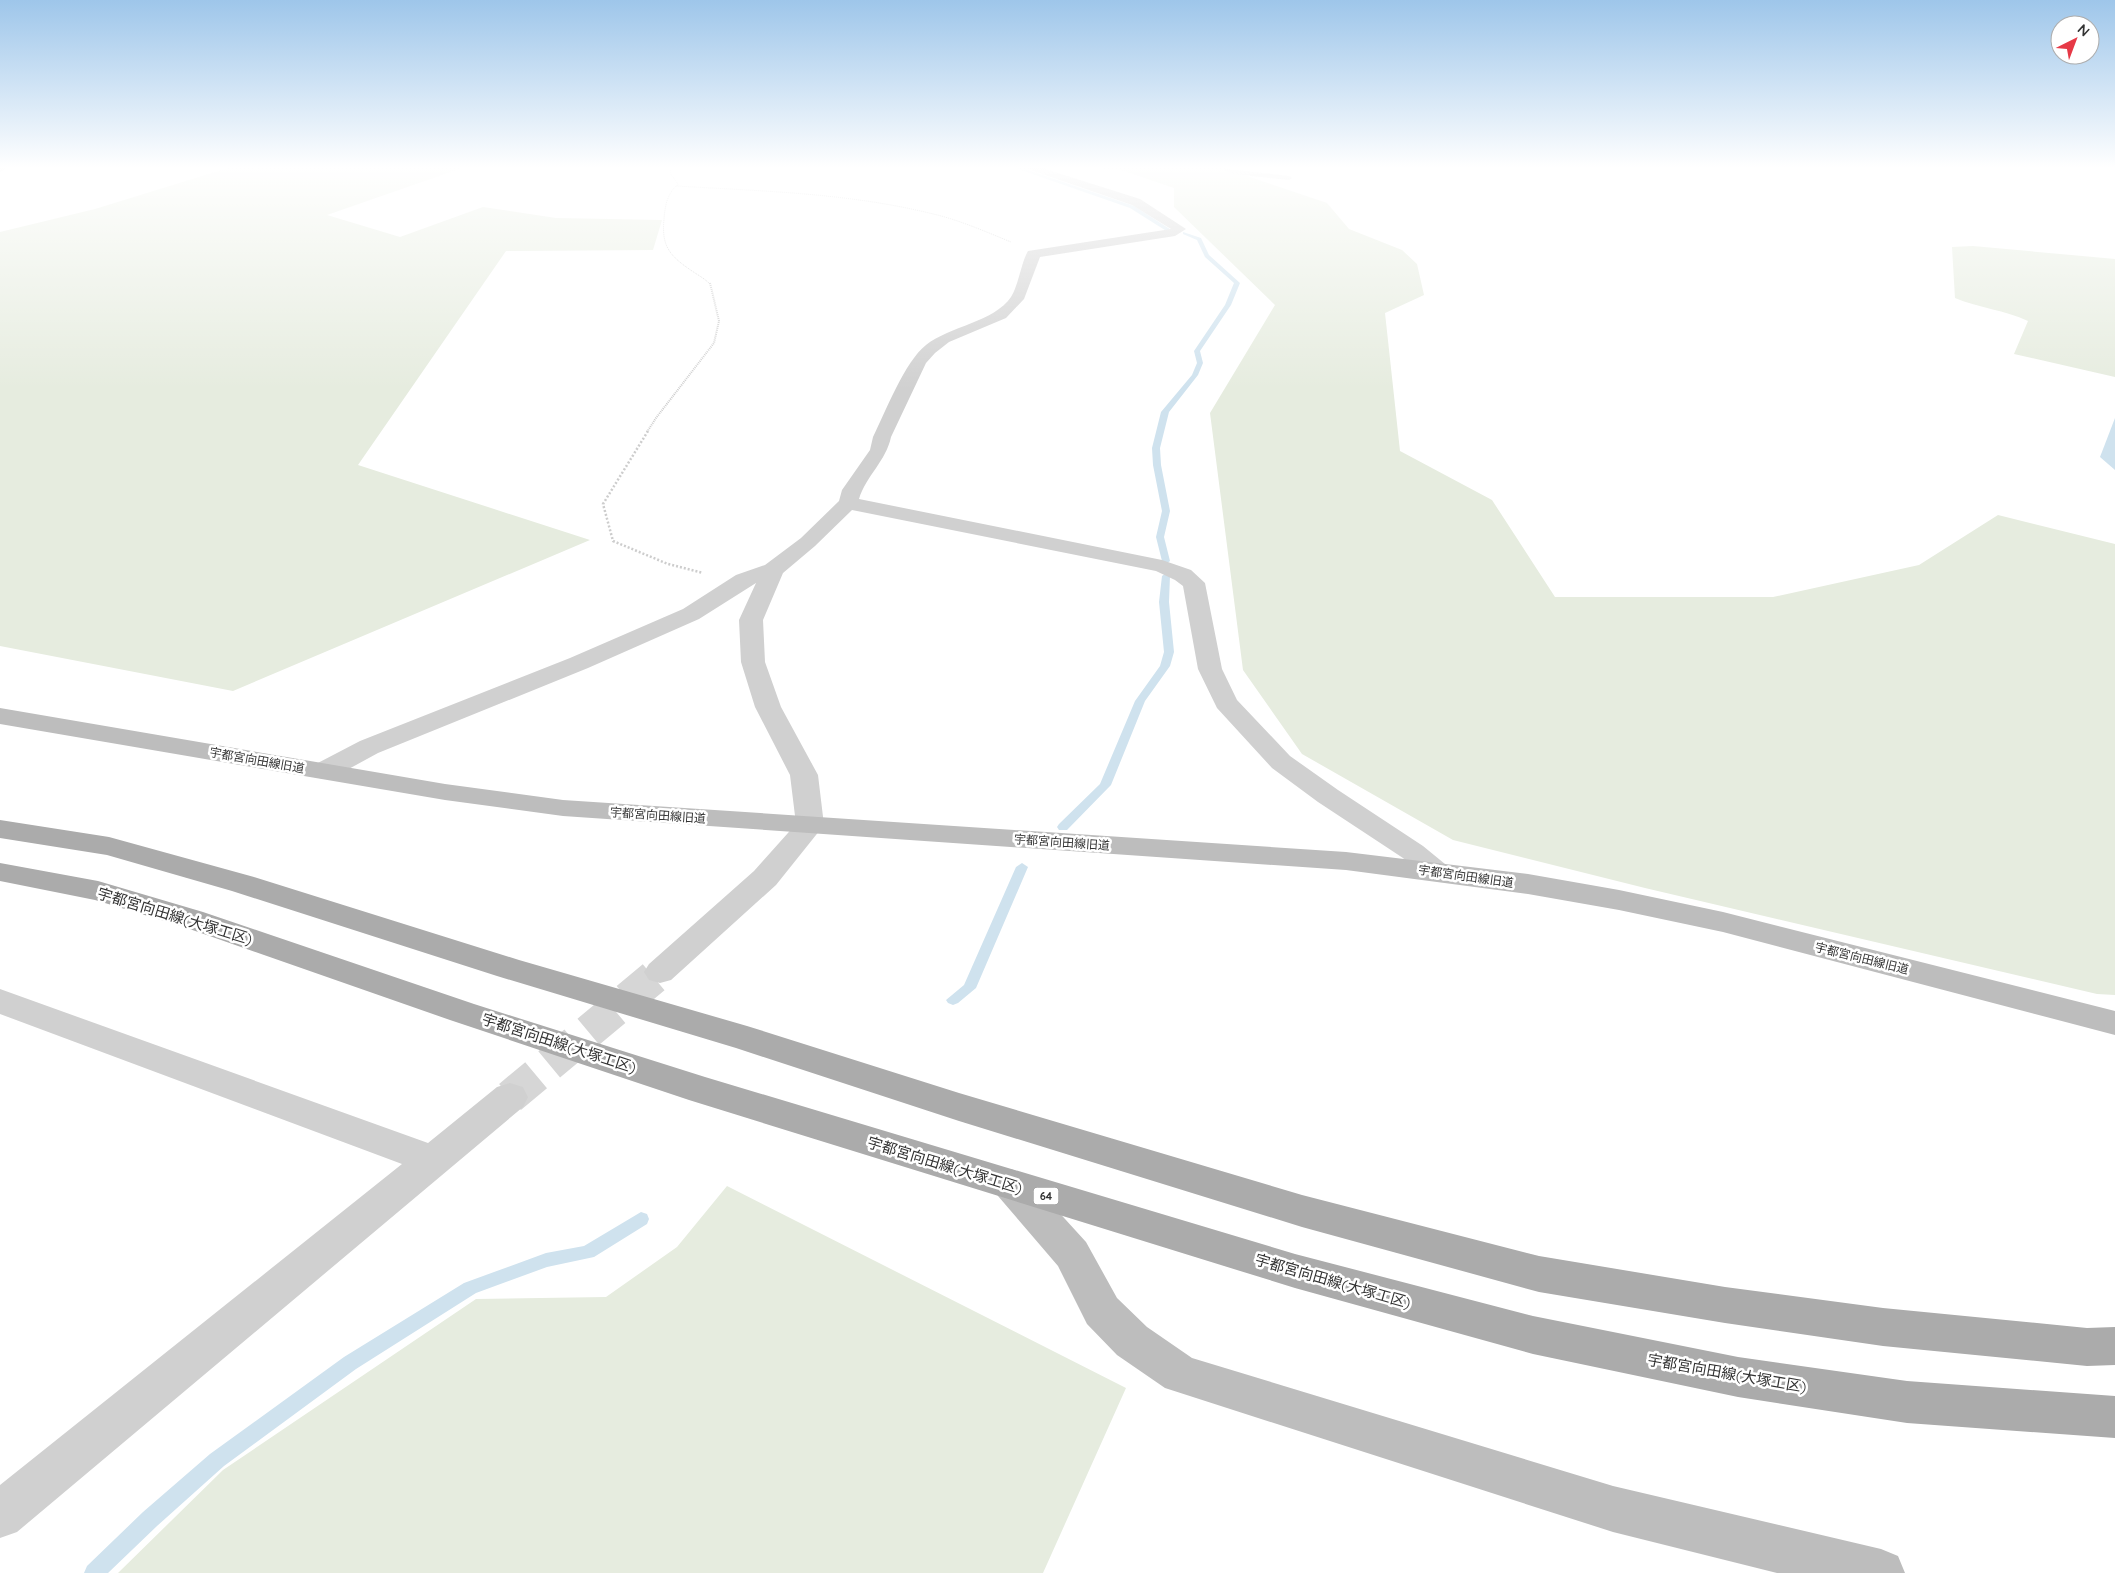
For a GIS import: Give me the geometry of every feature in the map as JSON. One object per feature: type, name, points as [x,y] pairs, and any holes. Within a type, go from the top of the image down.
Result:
[{"type":"main road","points":[[0,829],[109,846],[243,884],[508,968],[747,1039],[959,1107],[1302,1211],[1539,1274],[1725,1305],[1883,1327],[2087,1346],[2115,1346]]},
{"type":"main road","name":"宇都宮向田線(大塚工区)","points":[[0,872],[98,891],[192,919],[462,1012],[702,1090],[1295,1271],[1533,1335],[1738,1377],[1907,1402],[2115,1417]]},
{"type":"street","points":[[324,771],[370,747],[579,663],[691,614],[744,580],[773,570],[808,542],[848,503],[852,490],[879,450],[882,436],[919,362],[929,350],[944,339],[1001,314],[1017,299],[1033,254],[1114,241]]},
{"type":"street","points":[[848,503],[1162,566],[1183,575],[1194,584],[1210,669],[1226,703],[1281,762],[1328,796],[1413,852],[1434,871]]},
{"type":"street","points":[[660,972],[765,878],[810,825],[804,775],[768,707],[753,662],[751,620],[773,570]]},
{"type":"street","name":"宇都宮向田線旧道","points":[[0,716],[445,792],[564,808],[1336,861],[1434,871],[1528,884],[1619,900],[1714,920],[2115,1023]]},
{"type":"street","points":[[0,1001],[433,1160]]},
{"type":"street","points":[[0,1515],[510,1097]]},
{"type":"street","points":[[1011,1185],[1072,1254],[1102,1311],[1132,1341],[1180,1374],[1613,1509],[1840,1565],[1882,1573]]},
{"type":"path","points":[[665,241],[672,255],[710,283],[719,321],[714,343],[656,418],[602,504],[613,541],[654,561],[684,570],[708,574],[715,598]]},
{"type":"path","points":[[1007,241],[1033,254]]},
{"type":"shaded area","points":[[0,241],[656,241],[653,250],[506,251],[358,465],[590,540],[233,691],[0,646]]},
{"type":"shaded area","points":[[1209,241],[1380,241],[1402,250],[1417,264],[1424,295],[1385,313],[1400,451],[1492,500],[1555,597],[1773,597],[1919,565],[1998,515],[2115,544],[2115,995],[2097,994],[1645,888],[1453,840],[1302,754],[1243,670],[1210,413],[1275,305]]},
{"type":"shaded area","points":[[1973,246],[2115,259],[2115,377],[2014,354],[2028,321],[1955,298],[1952,247]]},
{"type":"shaded area","points":[[727,1186],[1126,1388],[1043,1573],[118,1573],[223,1470],[476,1299],[606,1297],[677,1247]]},
{"type":"water","points":[[2115,418],[2115,470],[2100,457]]},
{"type":"waterway","points":[[1166,561],[1160,537],[1166,511],[1157,465],[1156,448],[1165,412],[1195,375],[1200,363],[1197,351],[1228,305],[1237,283],[1207,256],[1200,241]]},
{"type":"waterway","points":[[1063,827],[1105,785],[1140,701],[1165,666],[1169,652],[1164,602],[1166,576]]},
{"type":"waterway","points":[[953,1000],[969,988],[1022,867]]},
{"type":"waterway","points":[[94,1573],[150,1519],[217,1460],[350,1363],[470,1288],[546,1260],[588,1252],[641,1219]]},
{"type":"tunnel","points":[[510,1097],[660,972]]}]
